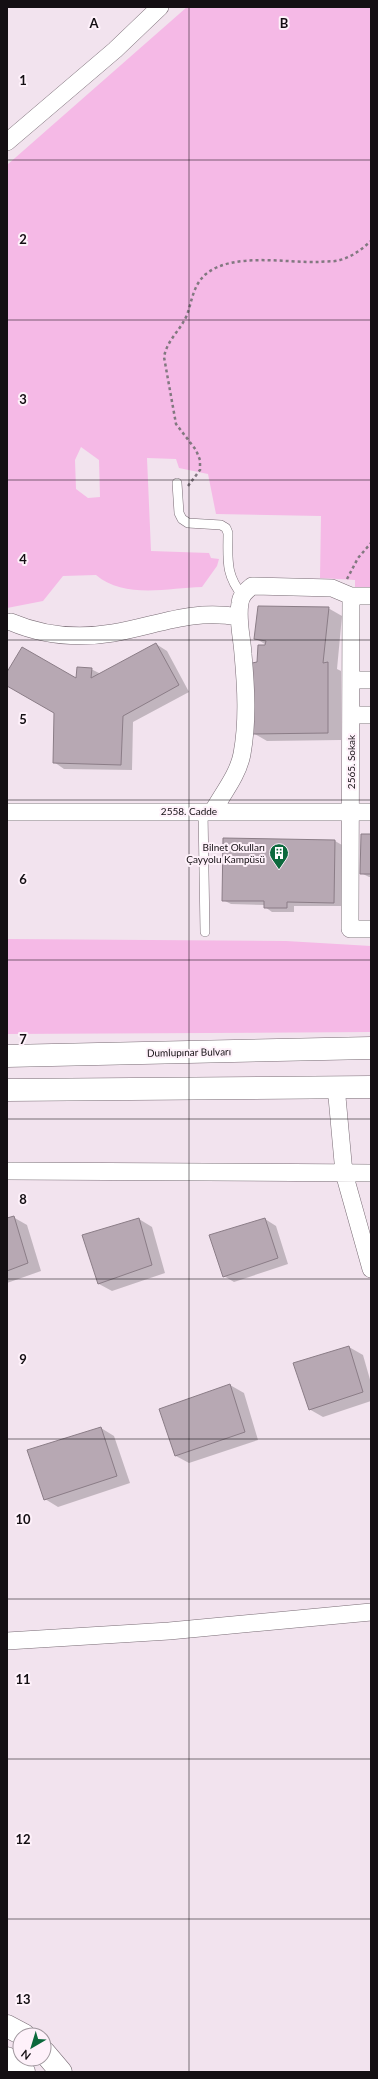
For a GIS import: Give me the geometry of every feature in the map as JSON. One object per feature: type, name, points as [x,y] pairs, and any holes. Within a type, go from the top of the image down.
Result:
[{"type":"main road","name":"Dumlupınar Bulvarı","points":[[7,1056],[371,1048]]},
{"type":"main road","points":[[7,1090],[336,1086],[371,1087]]},
{"type":"main road","points":[[7,2058],[24,2072]]},
{"type":"main road","points":[[52,2061],[61,2072]]},
{"type":"street","points":[[7,142],[115,50],[160,7]]},
{"type":"street","points":[[208,811],[239,766],[244,744],[246,695],[239,617],[240,601],[243,596],[252,586],[332,588],[346,594],[371,596]]},
{"type":"street","name":"2565. Sokak","points":[[346,594],[351,680],[350,929],[371,929]]},
{"type":"street","points":[[11,622],[52,634],[80,636],[113,633],[186,616],[217,614],[239,617]]},
{"type":"street","points":[[351,680],[371,680]]},
{"type":"street","points":[[351,715],[371,715]]},
{"type":"street","name":"2558. Cadde","points":[[7,812],[371,812]]},
{"type":"street","points":[[336,1086],[344,1173],[371,1269]]},
{"type":"street","points":[[7,1171],[371,1174]]},
{"type":"street","points":[[7,1641],[169,1631],[371,1612]]},
{"type":"lane","points":[[177,483],[179,513],[182,519],[188,523],[221,525],[226,528],[228,533],[228,572],[234,585],[243,596]]},
{"type":"lane","points":[[205,932],[208,811]]},
{"type":"path","points":[[178,501],[200,470],[200,460],[196,450],[176,424],[164,357],[166,346],[180,328],[187,315],[192,294],[197,286],[206,275],[219,267],[254,260],[297,263],[339,261],[354,254],[371,241]]},
{"type":"path","points":[[346,594],[349,574],[358,558],[371,543]]},
{"type":"shaded area","points":[[187,7],[371,7],[371,591],[355,591],[355,580],[320,578],[321,516],[216,514],[208,474],[179,468],[176,459],[147,458],[151,551],[209,553],[211,558],[219,559],[217,566],[202,587],[161,590],[133,590],[107,582],[96,575],[63,576],[43,601],[7,608],[7,165]],"holes":[[[81,447],[99,460],[100,497],[88,498],[76,489],[75,460]]]},
{"type":"shaded area","points":[[7,939],[286,941],[371,946],[371,1032],[7,1034]]},
{"type":"building","points":[[258,606],[329,607],[323,663],[328,662],[328,733],[252,734],[252,663],[257,662],[258,645],[265,645],[266,641],[254,639]]},
{"type":"building","points":[[156,643],[179,685],[123,716],[121,765],[53,763],[54,713],[7,686],[7,672],[22,647],[76,678],[77,667],[92,668],[91,678]]},
{"type":"building","points":[[361,834],[371,834],[371,874],[360,874]]},
{"type":"building","name":"Bilnet Okulları Çayyolu Kampüsü","points":[[223,838],[335,840],[334,903],[287,902],[287,908],[264,908],[264,901],[222,901]]},
{"type":"building","points":[[14,1216],[28,1263],[7,1271],[7,1218]]},
{"type":"building","points":[[139,1218],[152,1265],[98,1284],[82,1235]]},
{"type":"building","points":[[265,1218],[278,1258],[223,1277],[209,1235]]},
{"type":"building","points":[[349,1346],[363,1392],[309,1410],[293,1363]]},
{"type":"building","points":[[230,1384],[245,1432],[175,1456],[159,1409]]},
{"type":"building","points":[[101,1427],[117,1476],[44,1500],[27,1450]]},
{"type":"place","name":"Bilnet Okulları Çayyolu Kampüsü","points":[[279,870]]}]
